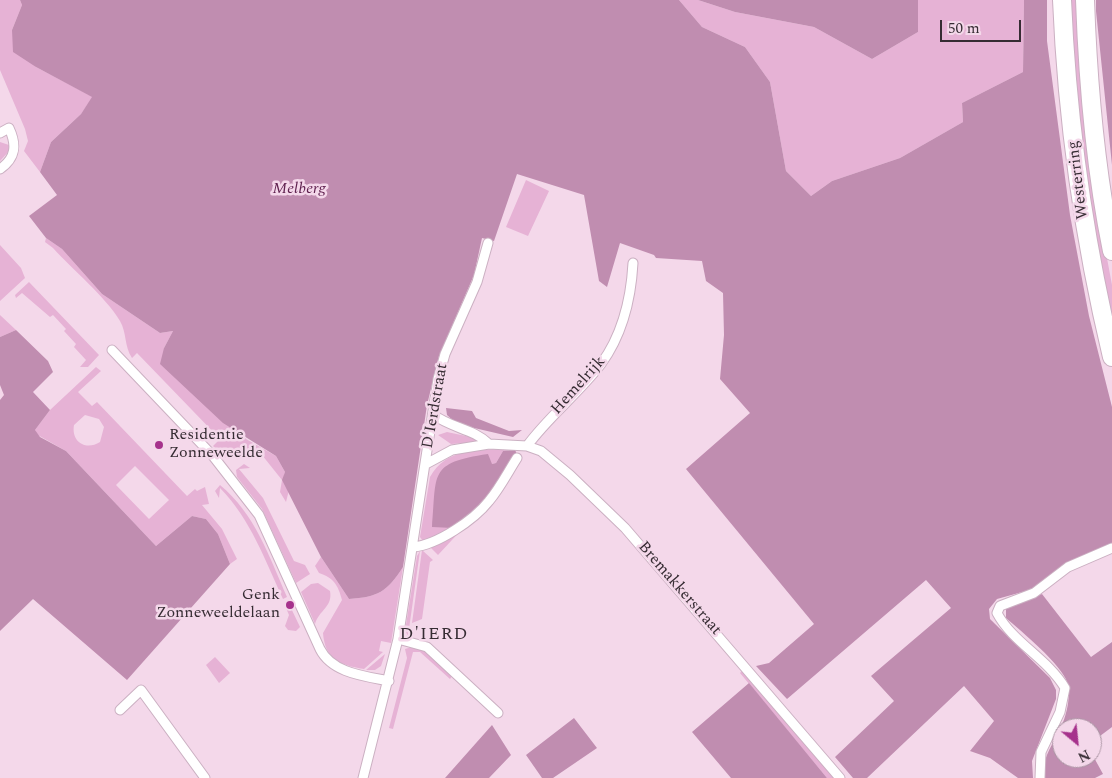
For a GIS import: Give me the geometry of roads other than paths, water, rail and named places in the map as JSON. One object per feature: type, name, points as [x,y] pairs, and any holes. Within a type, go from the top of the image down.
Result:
[{"type":"highway","name":"Westerring","points":[[1062,0],[1065,54],[1085,234],[1112,357]]},
{"type":"highway","name":"Westerring","points":[[1085,0],[1094,134],[1104,209],[1112,251]]},
{"type":"street","points":[[0,132],[9,128],[14,139],[15,152],[8,163],[0,169]]},
{"type":"street","name":"D'Ierdstraat","points":[[363,778],[398,639],[434,415],[438,379],[445,354],[477,282],[488,244]]},
{"type":"street","name":"Hemelrijk","points":[[527,446],[539,430],[600,365],[611,349],[632,294],[633,263]]},
{"type":"street","points":[[112,350],[213,456],[259,515],[327,661],[339,668],[389,680]]},
{"type":"street","name":"Bremakkerstraat","points":[[434,415],[444,423],[478,436],[489,444]]},
{"type":"street","name":"Bremakkerstraat","points":[[426,464],[452,450],[489,444],[527,446],[541,451],[570,475],[625,528],[840,778]]},
{"type":"street","points":[[413,547],[427,545],[436,541],[467,521],[488,502],[517,458]]},
{"type":"street","points":[[1040,778],[1041,752],[1060,712],[1064,688],[1055,672],[1003,625],[997,614],[1000,606],[1034,593],[1068,567],[1112,548]]},
{"type":"street","points":[[398,639],[427,647],[498,713]]},
{"type":"street","points":[[120,710],[141,690],[205,778]]},
{"type":"place","name":"Residentie Zonneweelde","points":[[159,445]]},
{"type":"place","name":"Genk Zonneweeldelaan","points":[[290,605]]},
{"type":"district","name":"D'IERD","points":[[434,635]]},
{"type":"park label","name":"Melberg","points":[[299,190]]}]
